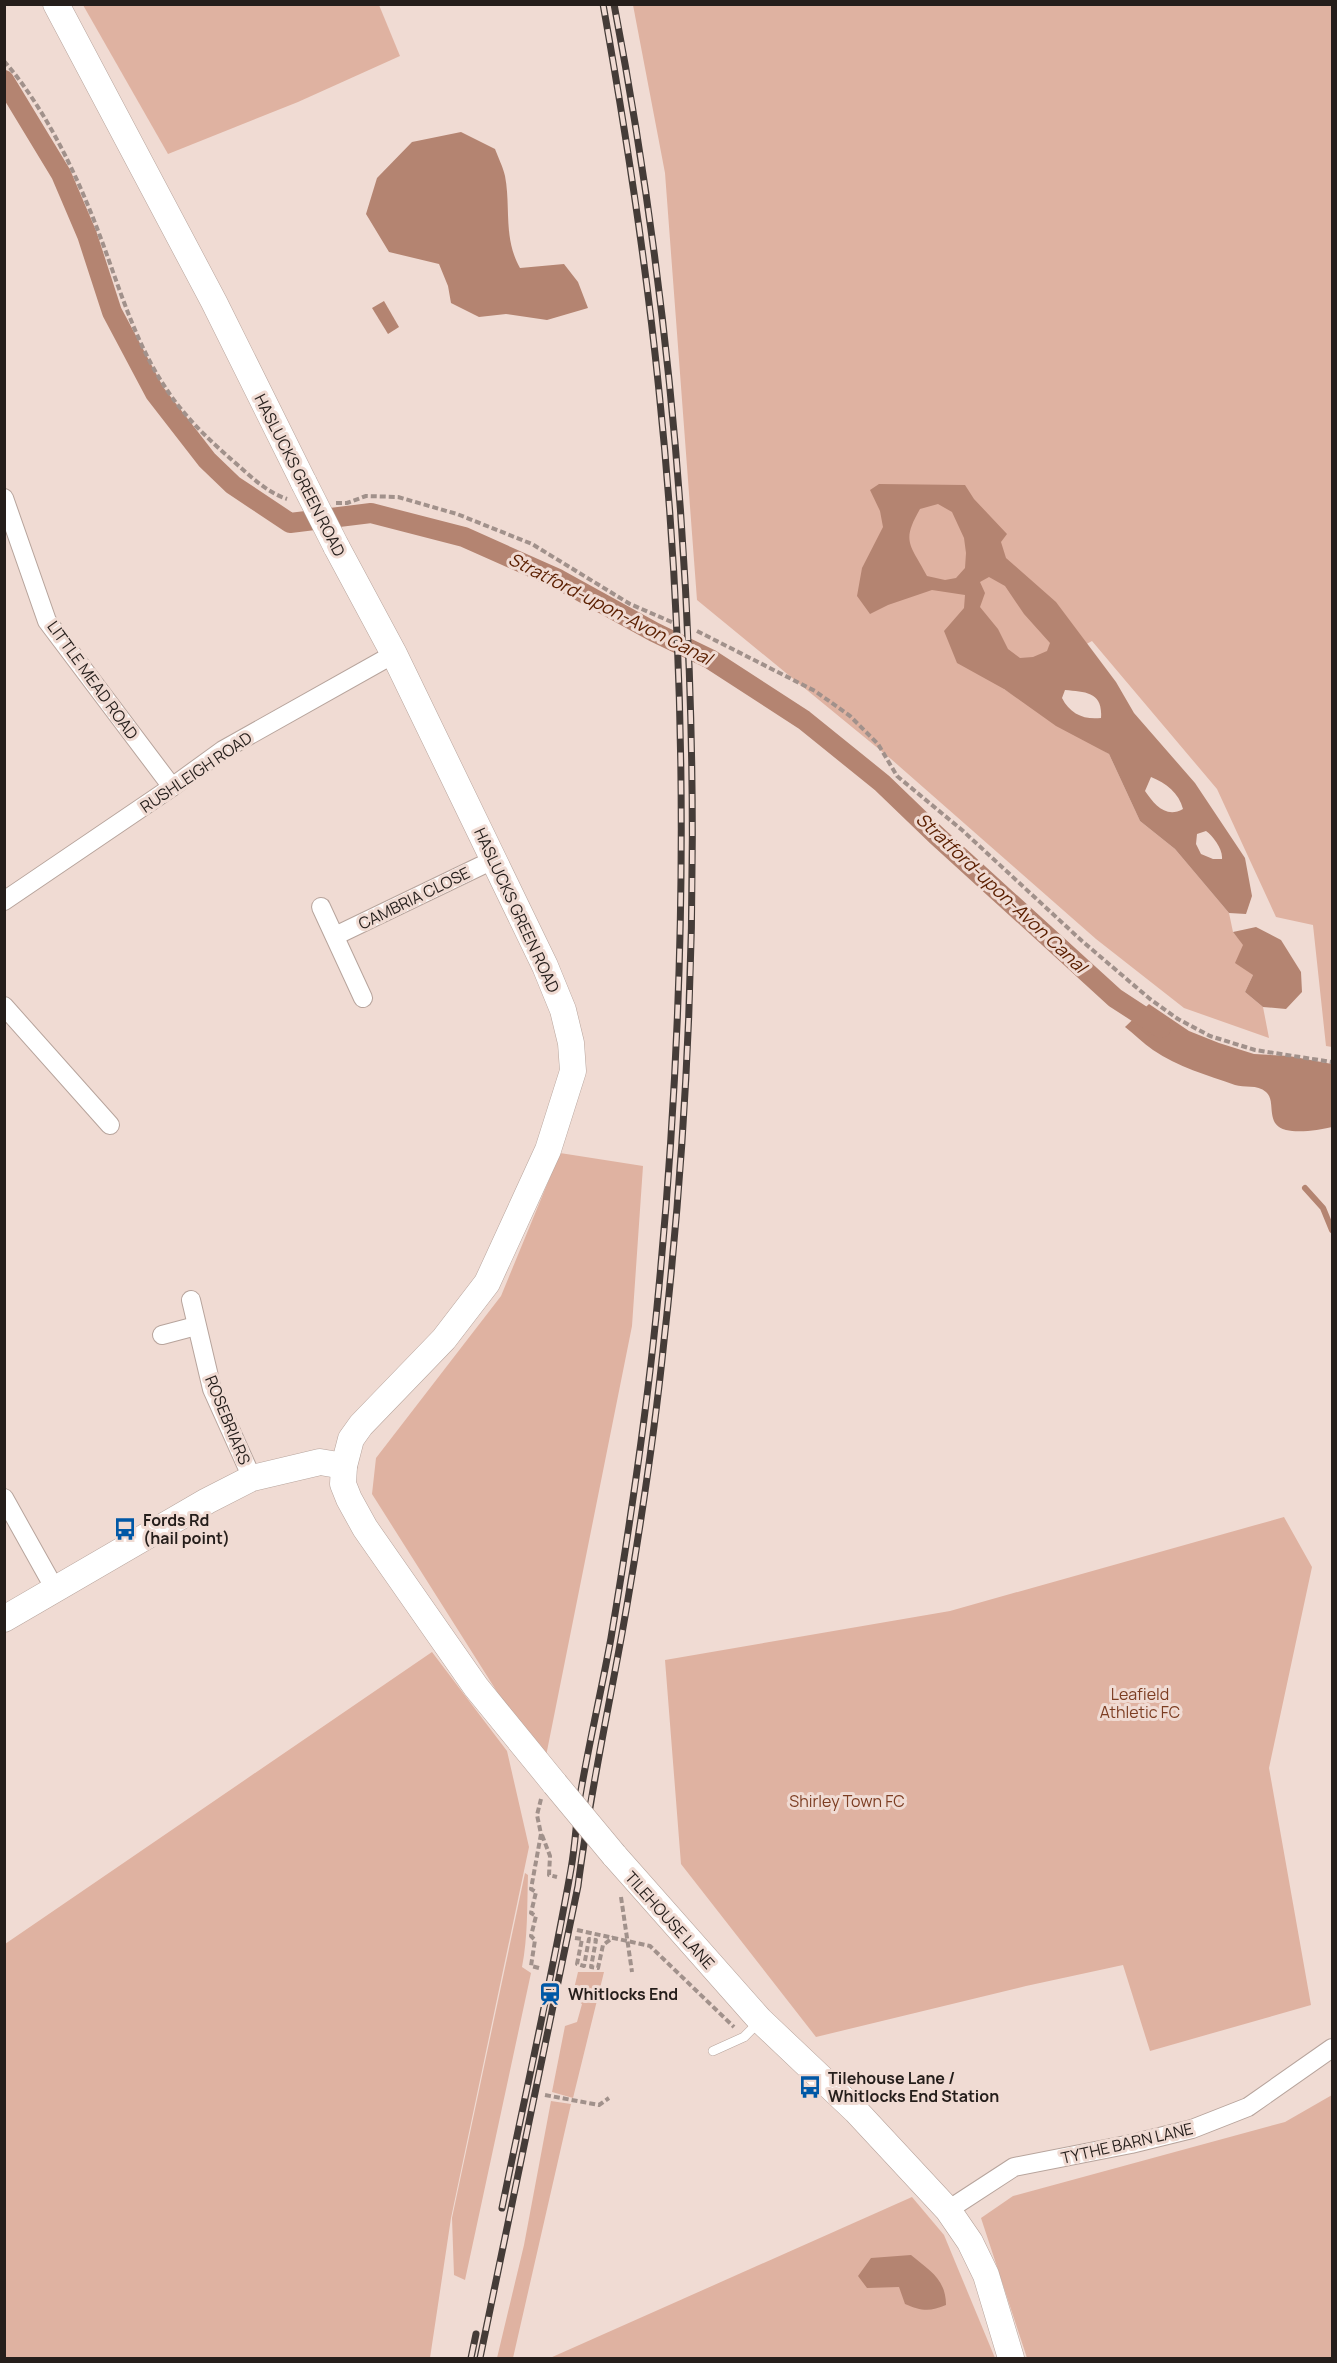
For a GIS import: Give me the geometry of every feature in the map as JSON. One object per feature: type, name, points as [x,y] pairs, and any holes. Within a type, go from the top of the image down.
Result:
[{"type":"street","name":"HASLUCKS GREEN ROAD","points":[[56,4],[214,302],[336,546],[394,654],[545,966],[563,1010],[571,1044],[573,1071],[548,1150],[487,1282],[444,1339],[361,1425],[351,1439],[344,1466]]},
{"type":"street","name":"LITTLE MEAD ROAD","points":[[4,498],[47,621],[172,787]]},
{"type":"street","name":"RUSHLEIGH ROAD","points":[[4,901],[223,750],[394,654]]},
{"type":"street","name":"CAMBRIA CLOSE","points":[[335,936],[493,860]]},
{"type":"street","points":[[321,907],[363,998]]},
{"type":"street","points":[[4,1006],[110,1125]]},
{"type":"street","name":"ROSEBRIARS","points":[[191,1300],[212,1389],[252,1478]]},
{"type":"street","points":[[162,1335],[196,1326]]},
{"type":"street","points":[[4,1619],[56,1591],[207,1501],[252,1478],[320,1462],[344,1466]]},
{"type":"street","name":"TILEHOUSE LANE","points":[[344,1466],[343,1484],[365,1528],[550,1789],[622,1864],[752,2028],[856,2110],[948,2210],[970,2242],[986,2275],[1011,2358]]},
{"type":"street","points":[[4,1498],[56,1591]]},
{"type":"street","name":"TYTHE BARN LANE","points":[[948,2210],[1014,2167],[1131,2144],[1192,2129],[1248,2107],[1332,2048]]},
{"type":"lane","points":[[713,2051],[752,2028]]},
{"type":"path","points":[[630,604],[674,623]]},
{"type":"path","points":[[697,632],[815,690],[850,716],[878,744],[897,776],[962,830],[1082,941],[1150,999],[1178,1019],[1210,1036],[1255,1050],[1332,1062]]},
{"type":"path","points":[[550,1789],[537,1815],[541,1834],[550,1856],[549,1875],[557,1877]]},
{"type":"path","points":[[539,1968],[531,1966],[535,1940],[531,1936],[536,1916],[531,1913],[536,1892],[531,1889],[541,1834]]},
{"type":"path","points":[[622,1864],[613,1887],[622,1899],[632,1972]]},
{"type":"path","points":[[577,1930],[650,1946],[752,2028]]},
{"type":"path","points":[[576,1938],[582,1939],[577,1964],[584,1966],[589,1939],[596,1940],[591,1967],[598,1968],[603,1945],[615,1937]]},
{"type":"path","points":[[545,2095],[599,2105],[609,2098]]},
{"type":"green space","points":[[83,5],[379,5],[400,56],[298,102],[168,154]]},
{"type":"green space","points":[[633,5],[1332,5],[1332,1047],[1326,1046],[1313,925],[1276,917],[1217,789],[1092,641],[1004,689],[1109,754],[1140,821],[1175,849],[1229,913],[1233,932],[1244,945],[1253,975],[1245,992],[1263,1007],[1269,1038],[1184,1008],[1096,939],[891,759],[697,600],[665,173]]},
{"type":"green space","points":[[560,1153],[643,1166],[632,1326],[546,1756],[501,1698],[372,1494],[376,1458],[501,1296]]},
{"type":"green space","points":[[1284,1517],[1312,1567],[1269,1768],[1311,2005],[1150,2051],[1123,1965],[816,2037],[681,1864],[665,1660],[950,1611]]},
{"type":"green space","points":[[432,1652],[507,1751],[529,1847],[451,2218],[430,2358],[5,2358],[5,1944]]},
{"type":"green space","points":[[525,1873],[528,1875],[527,1910],[522,1967],[531,1973],[465,2280],[454,2275],[452,2218]]},
{"type":"green space","points":[[578,1972],[604,1972],[573,2098],[552,2092],[565,2026],[577,2022],[582,2004],[572,1997]]},
{"type":"green space","points":[[1332,2095],[1332,2358],[1027,2358],[981,2218],[1013,2196],[1285,2122]]},
{"type":"green space","points":[[551,2101],[571,2104],[513,2358],[497,2358],[524,2245]]},
{"type":"green space","points":[[912,2197],[944,2235],[995,2358],[550,2358]]},
{"type":"shaded area","points":[[461,132],[495,149],[505,176],[509,234],[520,268],[564,264],[578,282],[588,308],[547,320],[506,314],[479,317],[451,303],[448,286],[439,264],[389,252],[366,214],[377,178],[412,142]]},
{"type":"shaded area","points":[[384,301],[399,327],[388,334],[372,308]]},
{"type":"shaded area","points":[[879,484],[965,485],[974,499],[1007,534],[1001,542],[1006,558],[1056,602],[1116,682],[1134,713],[1195,783],[1245,858],[1252,896],[1246,914],[1229,913],[1175,849],[1140,821],[1109,754],[1056,726],[1004,689],[957,663],[944,631],[964,608],[965,595],[932,590],[888,605],[870,614],[857,596],[862,568],[883,527],[880,511],[870,490]],"holes":[[[938,504],[952,512],[964,538],[966,553],[965,568],[956,578],[945,580],[927,576],[916,557],[909,536],[920,509]],[[989,577],[1005,586],[1024,614],[1050,643],[1047,651],[1033,657],[1020,658],[1008,649],[998,629],[980,607],[985,593],[980,582]],[[1065,690],[1092,695],[1099,703],[1101,718],[1078,715],[1065,704],[1062,698]],[[1151,777],[1171,789],[1183,809],[1171,812],[1156,805],[1145,791]],[[1206,831],[1217,843],[1222,859],[1213,859],[1201,854],[1196,844],[1197,834]]]},
{"type":"shaded area","points":[[1256,927],[1281,940],[1301,972],[1302,992],[1286,1009],[1263,1007],[1245,992],[1253,975],[1235,963],[1243,945],[1233,932]]},
{"type":"shaded area","points":[[1149,1004],[1189,1031],[1219,1043],[1254,1054],[1289,1056],[1332,1064],[1332,1127],[1291,1131],[1279,1127],[1273,1118],[1271,1101],[1266,1092],[1203,1074],[1153,1050],[1125,1027]]},
{"type":"shaded area","points":[[911,2255],[940,2282],[946,2305],[930,2310],[916,2308],[905,2304],[899,2287],[867,2288],[858,2276],[871,2258]]},
{"type":"waterway","name":"Stratford-upon-Avon Canal","points":[[4,80],[61,174],[87,235],[112,312],[155,393],[207,460],[233,485],[290,523],[371,513],[464,537],[558,579],[654,632],[710,659],[804,720],[882,783],[1115,998],[1161,1028]]},
{"type":"waterway","points":[[1305,1188],[1323,1208],[1332,1230]]},
{"type":"railway","points":[[502,2208],[563,1911],[579,1802],[611,1638],[630,1518],[656,1317],[674,1086],[681,854],[680,738],[669,506],[659,391],[642,246],[603,4]]},
{"type":"railway","points":[[480,2358],[578,1886],[627,1605],[657,1407],[680,1174],[689,1007],[692,839],[689,671],[680,503],[664,336],[642,169],[614,4]]},
{"type":"railway","points":[[471,2358],[476,2334]]},
{"type":"place","name":"Fords Rd (hail point)","points":[[125,1529]]},
{"type":"place","name":"Whitlocks End","points":[[550,1994]]},
{"type":"place","name":"Tilehouse Lane / Whitlocks End Station","points":[[810,2087]]},
{"type":"park label","name":"Leafield Athletic FC","points":[[1140,1703]]},
{"type":"park label","name":"Shirley Town FC","points":[[847,1801]]}]
